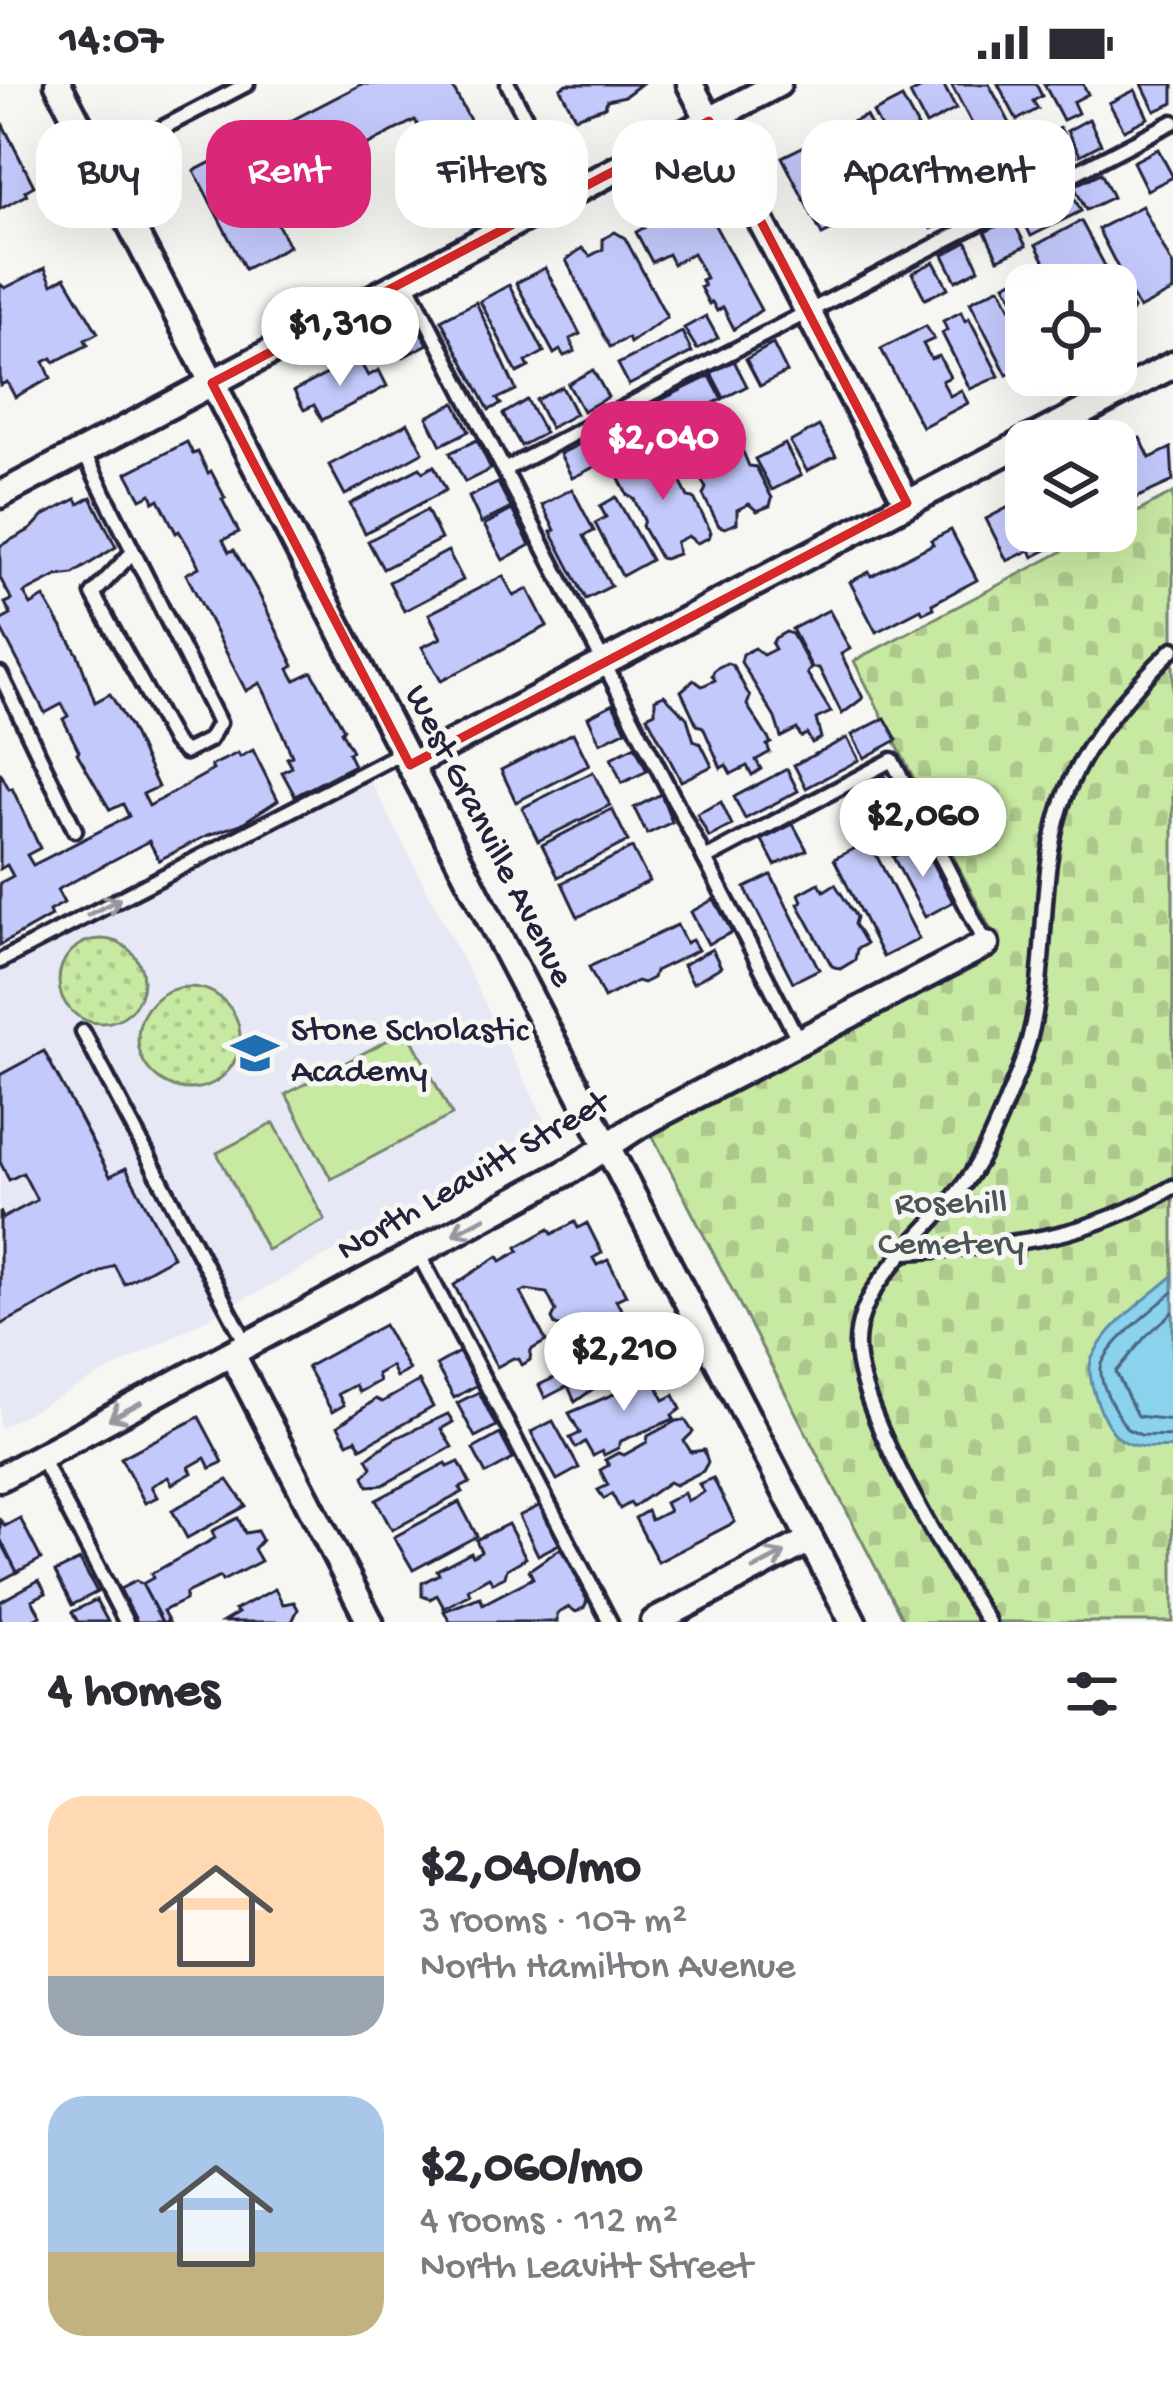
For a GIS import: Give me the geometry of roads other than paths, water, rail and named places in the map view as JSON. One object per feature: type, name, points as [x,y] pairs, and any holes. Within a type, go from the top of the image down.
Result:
[{"type":"street","name":"West Granville Avenue","points":[[58,84],[77,120]]},
{"type":"street","points":[[690,84],[708,120]]},
{"type":"street","points":[[711,120],[778,84]]},
{"type":"street","name":"West Granville Avenue","points":[[132,228],[853,1622]]},
{"type":"street","points":[[0,495],[505,228]]},
{"type":"street","points":[[764,228],[907,503]]},
{"type":"street","points":[[1067,420],[1173,365]]},
{"type":"street","points":[[406,759],[604,663],[1005,452]]},
{"type":"street","name":"North Leavitt Street","points":[[0,1478],[418,1253],[608,1148],[641,1124],[986,944]]},
{"type":"street","points":[[240,1350],[370,1622]]},
{"type":"street","points":[[654,1622],[810,1540]]},
{"type":"lane","points":[[177,120],[247,84]]},
{"type":"lane","points":[[508,84],[527,120]]},
{"type":"lane","points":[[504,470],[1173,122]]},
{"type":"lane","points":[[406,280],[799,1041]]},
{"type":"lane","points":[[83,452],[219,723],[209,740],[185,752],[174,742],[93,594],[132,553]]},
{"type":"lane","points":[[988,1622],[961,1581],[880,1428],[856,1348],[859,1320],[883,1277],[969,1178],[1021,1067],[1038,1009],[1053,845],[1062,803],[1087,754],[1127,695],[1173,649]]},
{"type":"lane","points":[[0,674],[75,830]]},
{"type":"lane","points":[[0,961],[406,759]]},
{"type":"lane","points":[[705,859],[892,760],[986,944]]},
{"type":"lane","points":[[82,1032],[240,1350]]},
{"type":"lane","points":[[908,1252],[1034,1242],[1068,1234],[1130,1212],[1173,1187]]},
{"type":"lane","points":[[418,1253],[610,1622]]},
{"type":"lane","points":[[40,1456],[126,1622]]},
{"type":"water","points":[[1173,1276],[1173,1447],[1137,1446],[1118,1437],[1106,1421],[1090,1366],[1117,1324]]},
{"type":"place","name":"Stone Scholastic Academy","points":[[255,1053]]},
{"type":"park label","name":"Rosehill Cemetery","points":[[951,1226]]}]
